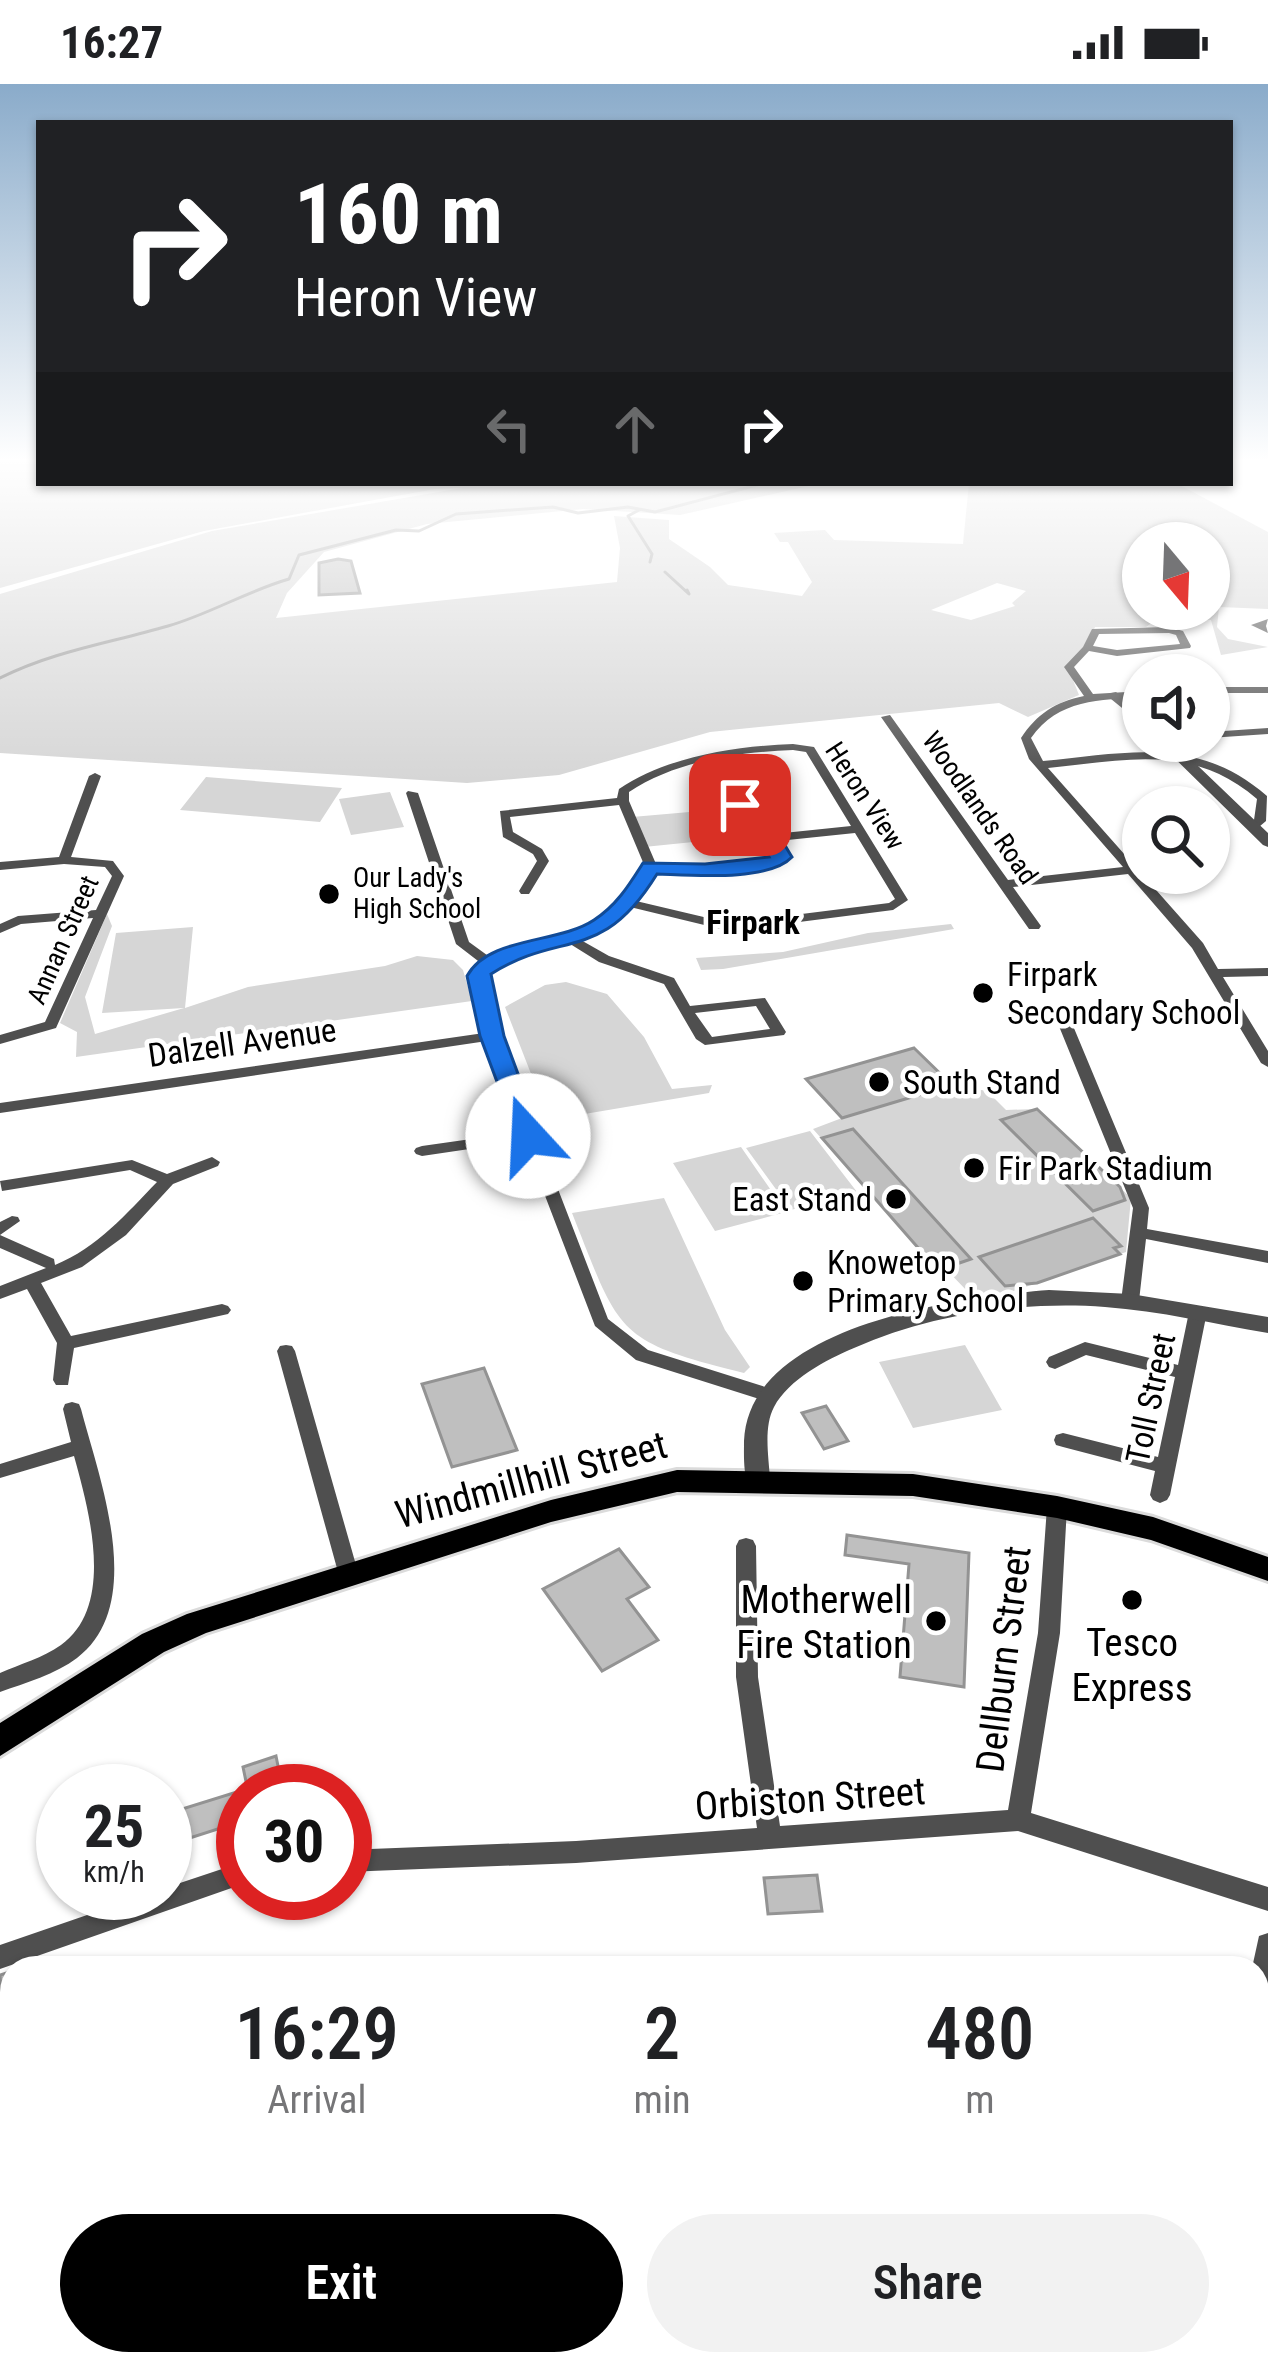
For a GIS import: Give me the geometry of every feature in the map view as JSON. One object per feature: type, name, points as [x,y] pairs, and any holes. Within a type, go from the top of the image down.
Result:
[{"type":"main road","name":"Windmillhill Street","points":[[0,1742],[152,1643],[198,1622],[348,1572],[637,1488],[677,1481],[913,1485],[1057,1507],[1153,1528],[1266,1568]]},
{"type":"street","points":[[1087,648],[1117,653],[1186,646],[1180,633],[1169,630],[1095,631],[1069,668],[1090,697]]},
{"type":"street","points":[[1230,690],[1268,690]]},
{"type":"street","points":[[1116,696],[1122,702]]},
{"type":"street","points":[[1122,696],[1090,697],[1057,706],[1034,722],[1026,739],[1041,765],[1122,860]]},
{"type":"street","name":"Woodlands Road","points":[[886,717],[1034,926]]},
{"type":"street","points":[[1230,734],[1268,731]]},
{"type":"street","name":"Heron View","points":[[622,801],[623,791],[638,780],[730,752],[800,746],[814,752],[901,904],[729,927],[629,903]]},
{"type":"street","points":[[1041,765],[1122,758]]},
{"type":"street","points":[[1184,762],[1268,842]]},
{"type":"street","points":[[1203,762],[1252,786],[1263,798],[1260,821],[1253,828]]},
{"type":"street","points":[[64,860],[95,776]]},
{"type":"street","points":[[1252,786],[1268,785]]},
{"type":"street","points":[[412,793],[463,944],[490,963]]},
{"type":"street","points":[[525,891],[543,861],[538,852],[507,834],[504,814],[622,801],[651,867]]},
{"type":"street","points":[[651,867],[705,870],[782,857],[759,820],[737,802]]},
{"type":"street","points":[[770,838],[859,829]]},
{"type":"street","name":"Annan Street","points":[[0,866],[64,860],[109,864],[118,871],[51,1025],[0,1040]]},
{"type":"street","points":[[651,867],[629,903],[600,926],[572,940],[490,963],[478,976],[492,1036],[601,1322],[642,1355],[769,1396]]},
{"type":"street","points":[[1005,884],[1122,871]]},
{"type":"street","points":[[1151,894],[1217,973],[1268,1063]]},
{"type":"street","points":[[0,929],[18,920],[101,914]]},
{"type":"street","points":[[572,940],[604,959],[669,981],[703,1039],[710,1042],[779,1032],[760,1001],[689,1010]]},
{"type":"street","points":[[1217,973],[1268,972]]},
{"type":"street","points":[[1058,1009],[1136,1194],[1141,1233],[1130,1301]]},
{"type":"street","name":"Dalzell Avenue","points":[[0,1108],[492,1036]]},
{"type":"street","points":[[422,1150],[528,1136]]},
{"type":"street","points":[[0,1293],[76,1263],[120,1231],[167,1180],[212,1162]]},
{"type":"street","points":[[2,1186],[48,1186],[132,1165],[167,1180]]},
{"type":"street","points":[[1141,1233],[1268,1258]]},
{"type":"street","points":[[0,1241],[48,1263]]},
{"type":"street","points":[[31,1281],[65,1343],[62,1380]]},
{"type":"street","points":[[758,1480],[758,1424],[769,1396],[835,1349],[938,1312],[1025,1298],[1130,1301],[1268,1325]]},
{"type":"street","points":[[65,1343],[222,1310]]},
{"type":"street","name":"Toll Street","points":[[1160,1495],[1198,1312]]},
{"type":"street","points":[[1055,1362],[1085,1348],[1185,1373]]},
{"type":"street","points":[[286,1351],[348,1572]]},
{"type":"street","points":[[0,1683],[74,1649],[94,1626],[104,1603],[104,1555],[72,1409]]},
{"type":"street","points":[[1063,1440],[1167,1467]]},
{"type":"street","points":[[12,1460],[80,1447]]},
{"type":"street","name":"Dellburn Street","points":[[1018,1820],[1048,1634],[1057,1507]]},
{"type":"street","points":[[746,1546],[747,1677],[770,1840]]},
{"type":"street","name":"Orbiston Street","points":[[372,1860],[770,1840],[1018,1820],[1268,1899]]},
{"type":"street","points":[[3,1956],[216,1882]]},
{"type":"shaded area","points":[[0,567],[75,567],[0,588]]},
{"type":"shaded area","points":[[91,567],[310,567],[287,593],[276,618],[617,582],[618,567],[710,567],[728,585],[802,596],[812,582],[803,567],[1122,567],[1122,627],[1095,627],[1081,658],[1067,665],[1079,695],[1028,717],[999,703],[710,732],[559,775],[467,783],[0,753],[0,594]],"holes":[[[997,583],[1026,591],[1012,603],[1015,606],[971,620],[931,610]]]},
{"type":"shaded area","points":[[1230,567],[1268,567],[1268,609],[1230,607]]},
{"type":"shaded area","points":[[1214,630],[1228,639],[1268,647],[1227,654],[1221,654]]},
{"type":"shaded area","points":[[206,777],[342,788],[320,822],[180,810]]},
{"type":"shaded area","points":[[390,792],[404,827],[351,835],[339,799]]},
{"type":"shaded area","points":[[741,811],[762,835],[644,847],[632,817]]},
{"type":"shaded area","points":[[107,914],[112,926],[85,997],[95,1034],[184,1008],[102,1013],[116,933],[193,927],[185,1008],[248,987],[385,966],[417,956],[453,960],[463,970],[472,1001],[76,1057],[77,1032],[60,1023]]},
{"type":"shaded area","points":[[951,924],[954,929],[723,969],[701,970],[696,958],[783,952],[868,933]]},
{"type":"shaded area","points":[[566,982],[607,994],[644,1037],[672,1089],[712,1085],[709,1093],[549,1120],[505,1007],[545,985]]},
{"type":"shaded area","name":"Fir Park Stadium","points":[[914,1048],[952,1085],[987,1091],[1006,1110],[1037,1109],[1131,1198],[1126,1252],[1011,1292],[970,1294],[941,1264],[934,1266],[813,1129],[842,1118],[806,1079]]},
{"type":"shaded area","points":[[810,1131],[857,1192],[791,1210],[746,1148]]},
{"type":"shaded area","points":[[741,1147],[786,1212],[715,1231],[673,1163]]},
{"type":"shaded area","points":[[664,1198],[725,1330],[750,1367],[744,1373],[669,1351],[627,1326],[601,1284],[572,1213]]},
{"type":"shaded area","points":[[965,1345],[1002,1410],[913,1428],[879,1362]]},
{"type":"building","points":[[319,567],[353,567],[360,593],[319,595]]},
{"type":"building","name":"South Stand","points":[[914,1048],[952,1085],[842,1118],[806,1079]]},
{"type":"building","points":[[1037,1109],[1120,1187],[1125,1200],[1093,1211],[1001,1120]]},
{"type":"building","name":"East Stand","points":[[853,1129],[971,1259],[945,1268],[934,1266],[822,1138]]},
{"type":"building","points":[[1093,1218],[1121,1246],[1114,1248],[1120,1254],[1037,1283],[1005,1286],[979,1257]]},
{"type":"building","points":[[484,1368],[517,1450],[452,1467],[422,1384]]},
{"type":"building","points":[[826,1406],[848,1441],[824,1449],[802,1413]]},
{"type":"building","name":"Motherwell Fire Station","points":[[847,1535],[969,1553],[964,1687],[900,1677],[909,1564],[845,1555]]},
{"type":"building","points":[[619,1549],[649,1587],[627,1599],[658,1640],[602,1671],[543,1589]]},
{"type":"building","points":[[276,1756],[278,1764],[252,1764]]},
{"type":"building","points":[[216,1798],[216,1830],[192,1837],[192,1806]]},
{"type":"building","points":[[817,1875],[822,1911],[768,1914],[764,1878]]},
{"type":"waterway","points":[[0,678],[62,654],[184,621],[289,579],[294,567]]},
{"type":"waterway","points":[[665,572],[689,594],[687,590]]},
{"type":"place","name":"Our Lady's High School","points":[[329,894]]},
{"type":"place","name":"Firpark Secondary School","points":[[983,993]]},
{"type":"place","name":"South Stand","points":[[879,1082]]},
{"type":"place","name":"Fir Park Stadium","points":[[974,1168]]},
{"type":"place","name":"East Stand","points":[[896,1199]]},
{"type":"place","name":"Knowetop Primary School","points":[[803,1281]]},
{"type":"place","name":"Tesco Express","points":[[1132,1600]]},
{"type":"place","name":"Motherwell Fire Station","points":[[936,1621]]},
{"type":"district","name":"Firpark","points":[[753,922]]},
{"type":"route","points":[[528,1136],[492,1036],[478,976],[500,958],[572,940],[600,926],[629,903],[651,867],[745,867],[782,857],[759,820],[740,805]]}]
